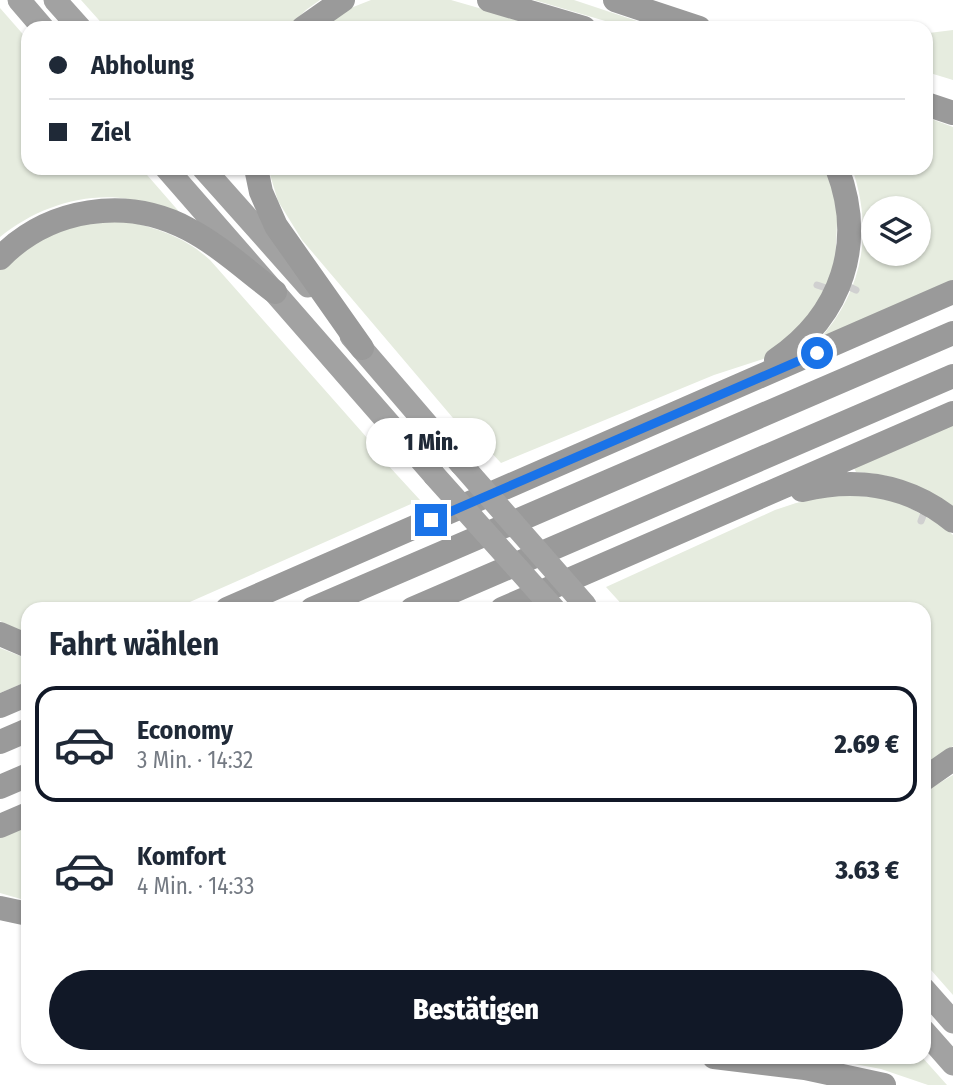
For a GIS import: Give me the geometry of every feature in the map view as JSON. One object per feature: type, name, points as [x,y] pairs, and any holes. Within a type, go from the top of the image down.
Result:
[{"type":"highway","points":[[19,0],[37,21]]},
{"type":"highway","points":[[55,0],[74,21]]},
{"type":"highway","points":[[313,21],[343,0]]},
{"type":"highway","points":[[489,0],[560,21]]},
{"type":"highway","points":[[615,0],[678,21]]},
{"type":"highway","points":[[933,106],[953,113]]},
{"type":"highway","points":[[172,175],[548,602]]},
{"type":"highway","points":[[209,175],[583,602]]},
{"type":"highway","points":[[257,175],[261,192],[276,226],[362,348]]},
{"type":"highway","points":[[712,398],[774,361],[800,342],[820,320],[837,287],[848,251],[849,220],[839,175]]},
{"type":"highway","points":[[0,258],[35,230],[66,217],[92,211],[127,211],[162,218],[189,229],[275,292]]},
{"type":"highway","points":[[243,602],[953,292]]},
{"type":"highway","points":[[328,602],[953,332]]},
{"type":"highway","points":[[428,602],[953,376]]},
{"type":"highway","points":[[518,602],[953,413]]},
{"type":"highway","points":[[728,512],[794,491],[850,483],[891,488],[938,514]]},
{"type":"highway","points":[[0,634],[21,643]]},
{"type":"highway","points":[[0,706],[21,697]]},
{"type":"highway","points":[[0,742],[21,733]]},
{"type":"highway","points":[[931,774],[953,759]]},
{"type":"highway","points":[[0,787],[21,778]]},
{"type":"highway","points":[[0,826],[21,817]]},
{"type":"highway","points":[[0,908],[21,912]]},
{"type":"highway","points":[[931,997],[953,1022]]},
{"type":"highway","points":[[931,1039],[953,1064]]},
{"type":"highway","points":[[772,1064],[805,1068],[884,1085]]},
{"type":"shaded area","points":[[81,0],[320,0],[295,21],[100,21]]},
{"type":"shaded area","points":[[371,0],[451,0],[524,21],[327,21],[338,13]]},
{"type":"shaded area","points":[[534,0],[574,0],[637,21],[605,21]]},
{"type":"shaded area","points":[[0,8],[21,32],[21,175],[147,175],[182,215],[136,200],[112,197],[77,200],[45,210],[0,237]]},
{"type":"shaded area","points":[[953,30],[953,80],[933,74],[933,32]]},
{"type":"shaded area","points":[[933,120],[953,127],[953,280],[817,342],[845,303],[854,282],[861,253],[861,266],[931,266],[931,196],[861,196],[861,207],[854,175],[933,175]]},
{"type":"shaded area","points":[[270,175],[829,175],[838,202],[835,267],[815,311],[766,358],[714,375],[501,463],[461,420],[453,418],[302,240],[278,201]]},
{"type":"shaded area","points":[[126,221],[171,235],[201,252],[420,500],[190,602],[21,602],[21,632],[0,621],[0,270],[24,248],[73,225]]},
{"type":"shaded area","points":[[953,424],[953,507],[907,482],[883,475],[856,472],[854,468]]},
{"type":"shaded area","points":[[839,494],[894,499],[944,527],[953,535],[953,746],[931,762],[931,602],[620,602],[606,587],[796,503]]},
{"type":"shaded area","points":[[0,648],[21,656],[21,684],[0,693]]},
{"type":"shaded area","points":[[953,775],[953,995],[931,970],[931,788]]},
{"type":"shaded area","points":[[21,827],[21,899],[0,893],[0,836]]},
{"type":"shaded area","points":[[855,1064],[928,1064],[947,1085],[928,1085],[881,1069]]},
{"type":"route","points":[[431,520],[817,353]]}]
